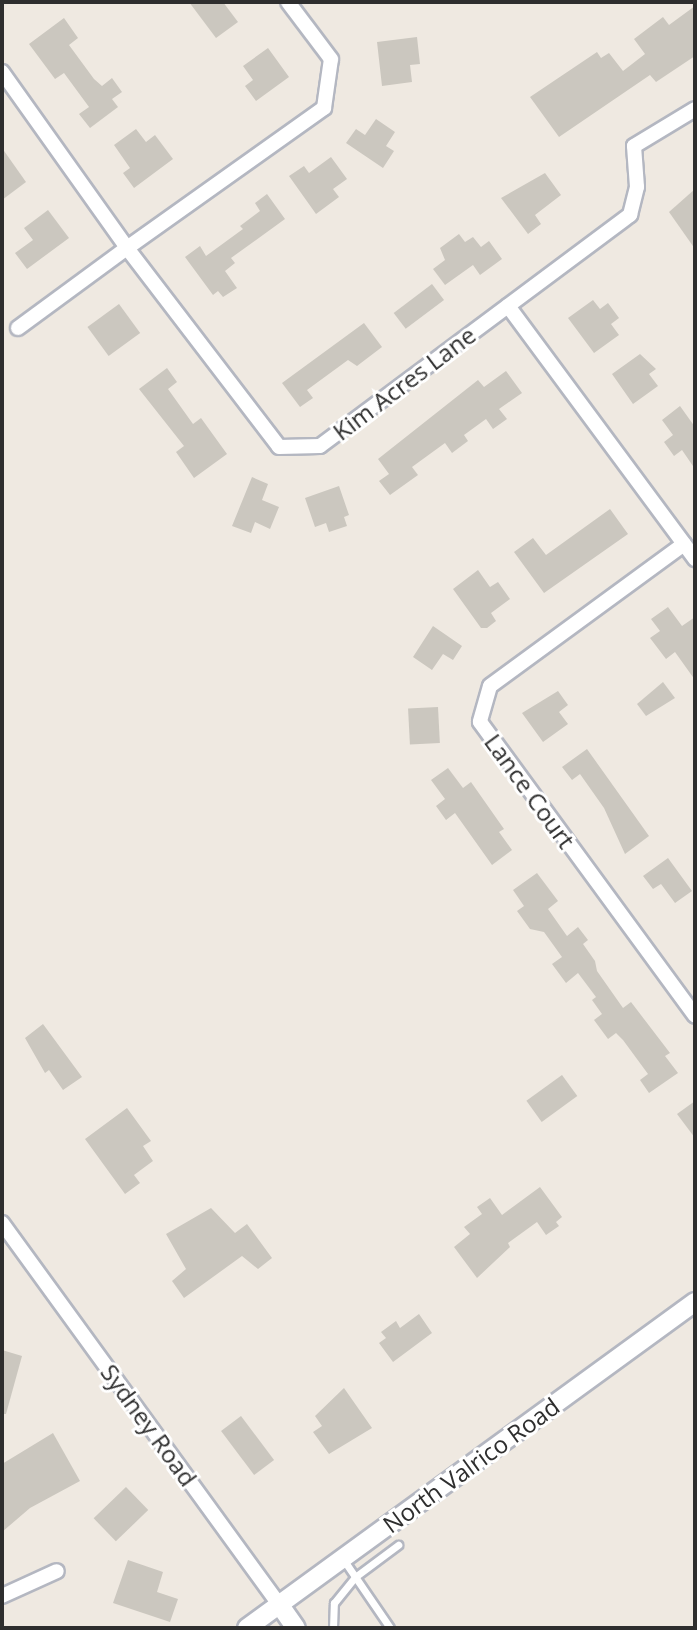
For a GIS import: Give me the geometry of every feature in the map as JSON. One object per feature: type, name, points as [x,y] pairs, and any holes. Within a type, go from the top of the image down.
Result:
[{"type":"street","points":[[18,328],[324,108],[331,59],[288,2]]},
{"type":"street","name":"Kim Acres Lane","points":[[2,72],[127,248],[279,447],[320,446],[621,222],[635,205],[634,146],[695,109]]},
{"type":"street","points":[[508,306],[695,559]]},
{"type":"street","name":"Lance Court","points":[[684,544],[490,686],[480,722],[695,1016]]},
{"type":"street","name":"Sydney Road","points":[[2,1223],[296,1628]]},
{"type":"street","name":"North Valrico Road","points":[[247,1628],[695,1302]]},
{"type":"street","points":[[2,1596],[57,1571]]},
{"type":"lane","points":[[332,1628],[334,1603],[355,1577],[398,1545]]},
{"type":"lane","points":[[342,1558],[390,1628]]},
{"type":"building","points":[[189,2],[223,2],[238,22],[216,38]]},
{"type":"building","points":[[695,6],[695,56],[656,82],[650,75],[559,137],[530,97],[597,52],[601,58],[609,53],[623,71],[645,54],[634,39],[663,17],[669,25]]},
{"type":"building","points":[[64,18],[78,38],[69,45],[94,79],[102,86],[112,78],[122,92],[112,99],[118,107],[90,128],[79,114],[89,107],[64,73],[55,79],[29,44]]},
{"type":"building","points":[[417,37],[420,64],[410,65],[412,82],[382,86],[377,42]]},
{"type":"building","points":[[268,48],[289,77],[256,101],[245,86],[253,80],[243,66]]},
{"type":"building","points":[[376,119],[395,132],[386,146],[394,151],[383,168],[346,143],[356,129],[365,135]]},
{"type":"building","points":[[136,129],[146,142],[155,135],[173,159],[134,188],[123,173],[130,168],[114,145]]},
{"type":"building","points":[[2,148],[26,182],[2,200]]},
{"type":"building","points":[[331,157],[347,179],[333,189],[339,197],[316,214],[289,176],[304,166],[309,173]]},
{"type":"building","points":[[545,173],[561,195],[535,215],[541,224],[528,234],[501,198]]},
{"type":"building","points":[[695,189],[695,249],[669,212]]},
{"type":"building","points":[[267,194],[285,219],[231,258],[235,263],[225,271],[237,288],[223,297],[218,291],[213,295],[185,257],[200,246],[206,256],[243,229],[240,226],[260,211],[255,203]]},
{"type":"building","points":[[48,210],[69,238],[27,269],[15,253],[33,240],[24,228]]},
{"type":"building","points":[[459,234],[465,242],[473,237],[481,247],[489,241],[502,259],[480,275],[473,265],[445,285],[433,269],[445,260],[440,248]]},
{"type":"building","points":[[432,284],[444,300],[406,329],[394,313]]},
{"type":"building","points":[[593,300],[600,309],[608,303],[619,318],[611,324],[619,335],[594,353],[568,318]]},
{"type":"building","points":[[119,304],[140,333],[109,356],[87,327]]},
{"type":"building","points":[[364,323],[382,347],[357,366],[348,360],[307,390],[313,398],[300,407],[282,383]]},
{"type":"building","points":[[640,354],[656,369],[649,374],[658,386],[633,404],[612,374]]},
{"type":"building","points":[[167,368],[177,382],[168,389],[193,424],[201,418],[227,454],[194,478],[176,452],[184,446],[139,389]]},
{"type":"building","points":[[506,371],[522,393],[499,409],[507,419],[493,429],[486,419],[464,435],[468,441],[452,453],[445,443],[412,467],[418,475],[390,495],[379,481],[389,474],[378,459],[478,380],[484,387]]},
{"type":"building","points":[[680,406],[695,427],[695,469],[682,450],[674,456],[664,442],[673,435],[662,420]]},
{"type":"building","points":[[252,477],[268,484],[262,500],[279,507],[270,529],[255,522],[251,533],[232,526]]},
{"type":"building","points":[[339,486],[349,515],[344,517],[347,526],[329,532],[326,523],[315,527],[305,498]]},
{"type":"building","points":[[610,509],[628,534],[544,593],[514,552],[533,538],[546,555]]},
{"type":"building","points":[[478,570],[490,587],[498,582],[510,599],[491,613],[496,621],[487,628],[481,628],[453,589]]},
{"type":"building","points":[[668,607],[682,626],[695,617],[695,680],[675,652],[666,659],[650,638],[660,631],[651,619]]},
{"type":"building","points":[[433,626],[462,646],[453,660],[443,654],[432,670],[413,657]]},
{"type":"building","points":[[663,682],[675,698],[646,716],[637,704]]},
{"type":"building","points":[[558,691],[568,705],[559,712],[568,724],[543,742],[522,713]]},
{"type":"building","points":[[438,707],[440,743],[410,745],[408,709]]},
{"type":"building","points":[[587,749],[649,836],[625,854],[604,808],[580,774],[572,780],[562,767]]},
{"type":"building","points":[[448,768],[463,788],[471,782],[504,829],[499,832],[512,850],[492,865],[455,813],[446,820],[436,806],[445,799],[431,780]]},
{"type":"building","points":[[668,858],[692,891],[675,903],[661,884],[653,889],[643,876]]},
{"type":"building","points":[[537,873],[558,901],[548,909],[567,936],[578,927],[588,940],[583,944],[595,961],[597,971],[623,1008],[631,1002],[670,1053],[665,1056],[678,1073],[649,1093],[640,1080],[648,1074],[623,1040],[616,1033],[608,1039],[594,1020],[602,1014],[592,1000],[596,997],[578,973],[566,983],[552,964],[562,957],[544,932],[530,929],[517,911],[524,906],[513,890]]},
{"type":"building","points":[[43,1024],[82,1077],[63,1090],[49,1070],[45,1073],[25,1038]]},
{"type":"building","points":[[562,1075],[577,1096],[542,1122],[526,1101]]},
{"type":"building","points":[[695,1101],[695,1138],[677,1114]]},
{"type":"building","points":[[127,1108],[151,1141],[143,1146],[153,1161],[134,1175],[140,1183],[125,1194],[85,1139]]},
{"type":"building","points":[[540,1187],[562,1217],[556,1222],[559,1226],[546,1235],[537,1222],[508,1243],[510,1247],[477,1278],[454,1247],[470,1234],[464,1227],[482,1214],[477,1207],[490,1198],[502,1215]]},
{"type":"building","points":[[211,1208],[235,1233],[247,1224],[272,1258],[258,1269],[242,1256],[184,1298],[172,1281],[186,1269],[166,1234]]},
{"type":"building","points":[[419,1314],[432,1333],[393,1362],[379,1343],[386,1338],[381,1332],[396,1321],[400,1328]]},
{"type":"building","points":[[2,1350],[22,1356],[6,1414],[2,1414]]},
{"type":"building","points":[[344,1388],[372,1428],[329,1454],[313,1432],[322,1426],[315,1416]]},
{"type":"building","points":[[241,1416],[274,1460],[254,1475],[221,1431]]},
{"type":"building","points":[[53,1433],[80,1481],[30,1508],[2,1532],[2,1464]]},
{"type":"building","points":[[126,1487],[148,1510],[116,1541],[94,1518]]},
{"type":"building","points":[[128,1560],[163,1572],[157,1592],[178,1599],[170,1622],[113,1603]]}]
